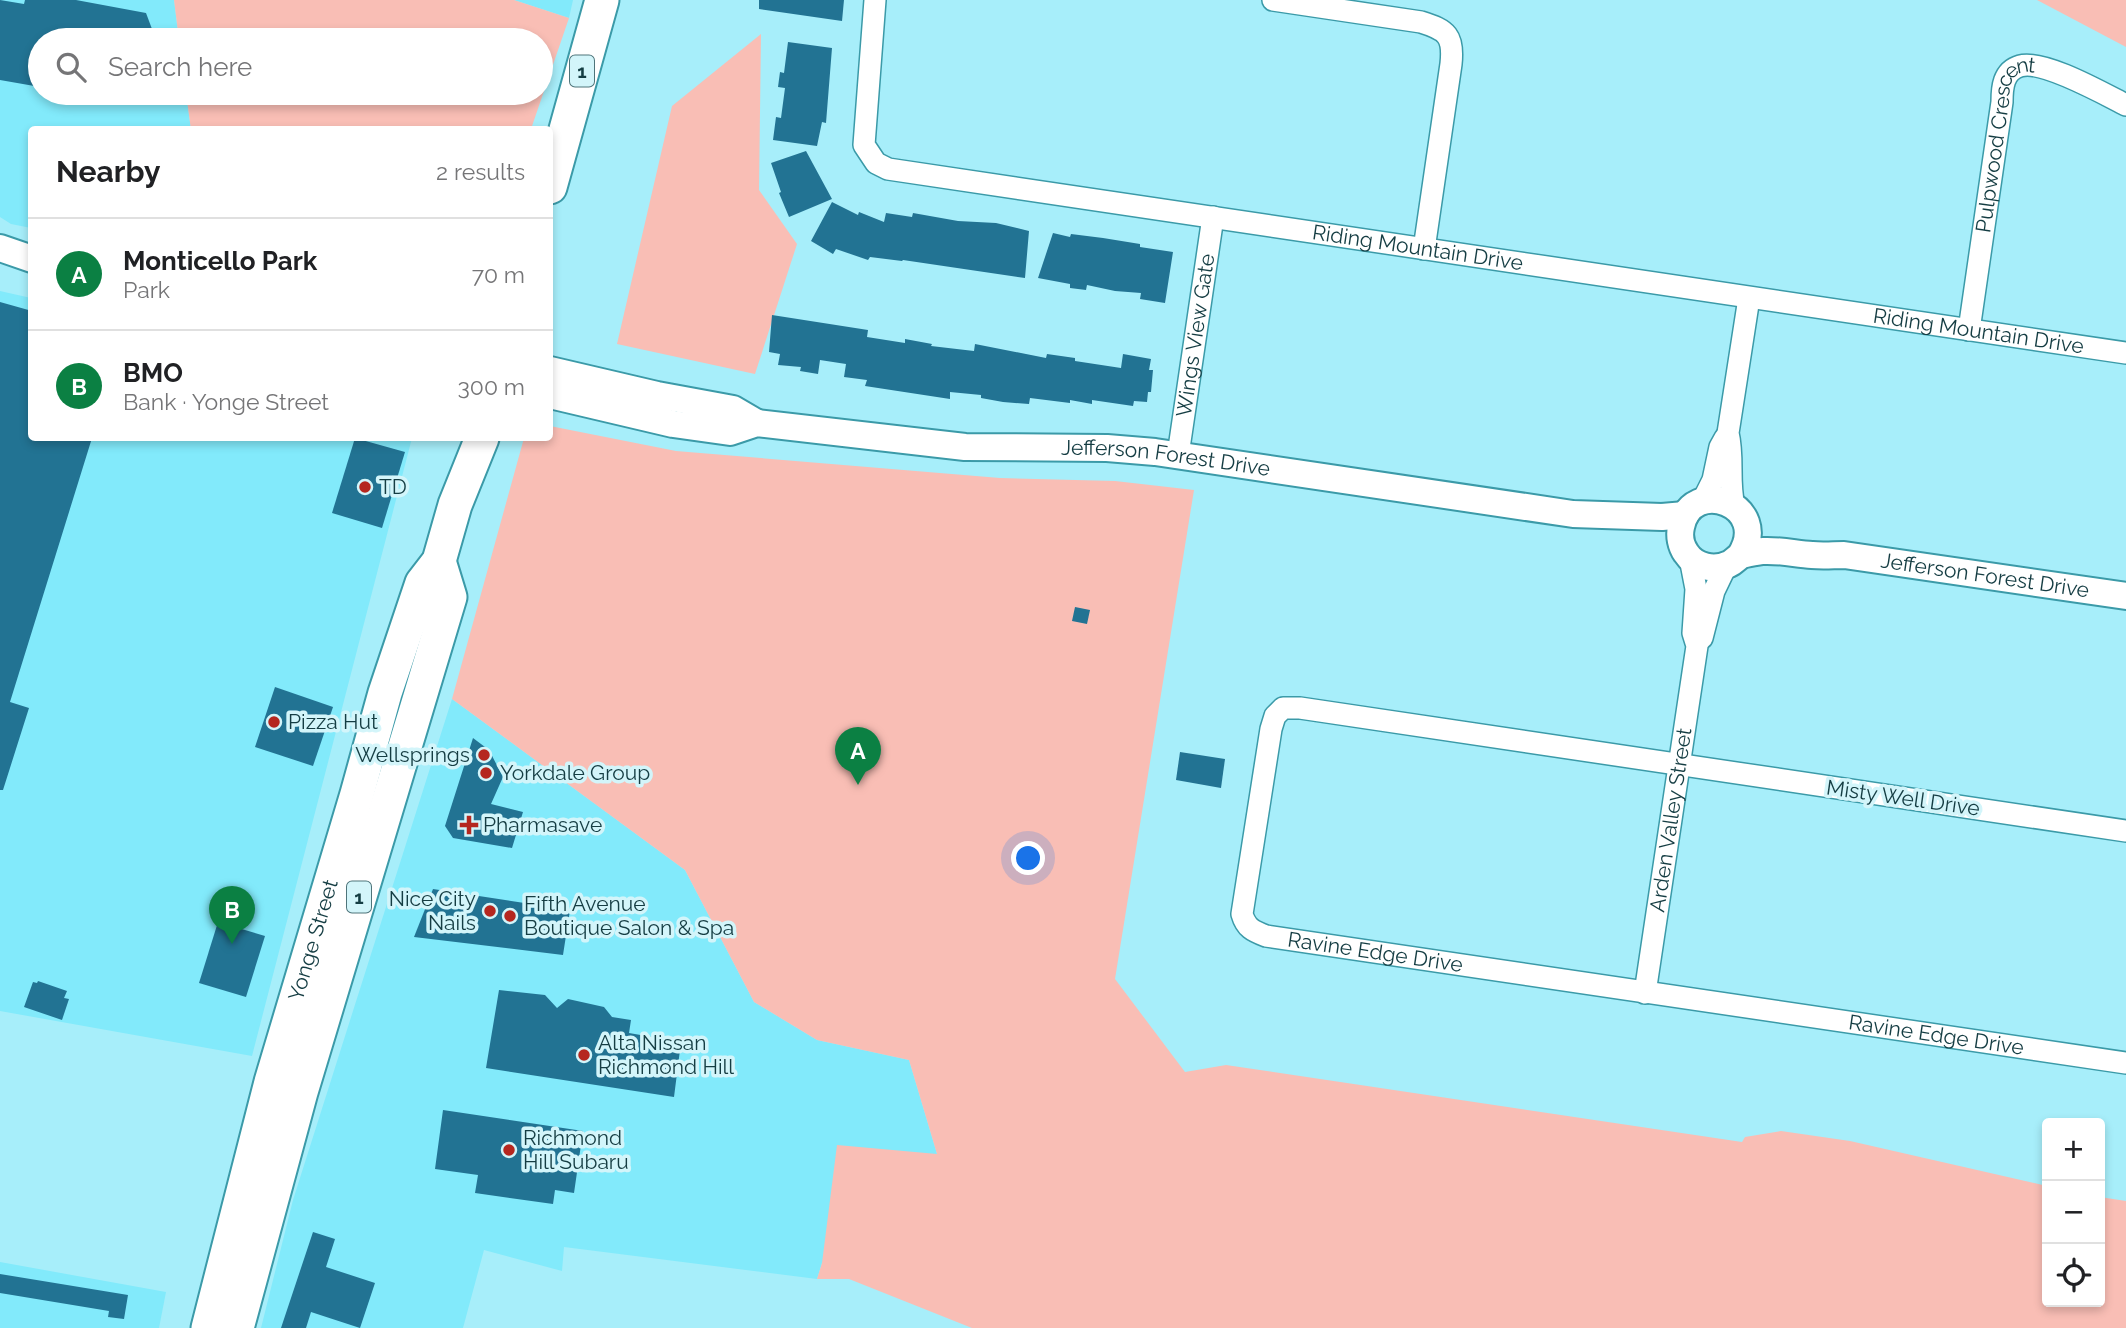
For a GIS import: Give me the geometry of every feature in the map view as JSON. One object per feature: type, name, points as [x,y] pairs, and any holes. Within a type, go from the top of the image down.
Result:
[{"type":"main road","name":"1","points":[[553,176],[602,0]]},
{"type":"main road","name":"Yonge Street","points":[[208,1328],[271,1082],[358,794],[385,693],[422,583],[439,561],[455,505],[481,441]]},
{"type":"main road","name":"Yonge Street","points":[[237,1328],[314,1048],[450,597],[439,561]]},
{"type":"street","name":"Riding Mountain Drive","points":[[875,0],[864,145],[876,163],[888,169],[2126,353]]},
{"type":"street","points":[[1273,0],[1421,22],[1438,27],[1448,35],[1453,49],[1424,249]]},
{"type":"street","name":"Pulpwood Crescent","points":[[1969,330],[2003,86],[2008,73],[2019,66],[2036,65],[2087,85],[2126,105]]},
{"type":"street","name":"Wings View Gate","points":[[1178,455],[1213,217]]},
{"type":"street","points":[[0,248],[28,258]]},
{"type":"street","points":[[1728,433],[1732,451],[1730,490],[1748,541],[1733,561],[1705,567],[1687,553],[1680,531],[1713,480],[1720,447],[1728,433],[1749,298]]},
{"type":"street","name":"Jefferson Forest Drive","points":[[553,371],[657,396],[733,409],[757,423],[965,447],[1107,448],[1178,455],[1573,513],[1662,517],[1694,508]]},
{"type":"street","name":"Jefferson Forest Drive","points":[[553,396],[673,424],[730,432],[757,423]]},
{"type":"street","points":[[1694,508],[1719,500],[1740,513]]},
{"type":"street","name":"Jefferson Forest Drive","points":[[1573,513],[1654,534],[1687,553]]},
{"type":"street","name":"Jefferson Forest Drive","points":[[1740,513],[1765,531],[1818,544],[1844,555]]},
{"type":"street","name":"Jefferson Forest Drive","points":[[1733,561],[1763,551],[1844,555],[2126,596]]},
{"type":"street","name":"Arden Valley Street","points":[[1687,553],[1696,589],[1693,633],[1697,646]]},
{"type":"street","name":"Arden Valley Street","points":[[1645,993],[1697,646],[1704,634],[1714,592],[1733,561]]},
{"type":"street","name":"Ravine Edge Drive","points":[[1679,765],[1300,708],[1283,708],[1275,716],[1271,729],[1242,914],[1245,925],[1266,936],[2126,1063]]},
{"type":"street","name":"Misty Well Drive","points":[[1679,765],[2126,831]]},
{"type":"shaded area","points":[[0,0],[174,0],[178,28],[28,28],[28,105],[188,105],[191,126],[28,126],[28,227],[11,224],[0,217]]},
{"type":"shaded area","points":[[174,0],[514,0],[569,18],[553,65],[553,28],[178,28]]},
{"type":"shaded area","points":[[514,0],[573,0],[569,18]]},
{"type":"shaded area","points":[[2037,0],[2126,0],[2126,47]]},
{"type":"shaded area","points":[[761,34],[759,190],[797,244],[755,374],[617,344],[672,106]]},
{"type":"shaded area","points":[[188,105],[539,105],[532,126],[190,126]]},
{"type":"shaded area","points":[[0,291],[28,297],[28,441],[411,441],[252,1056],[0,1011]]},
{"type":"shaded area","points":[[553,427],[676,451],[1000,478],[1115,481],[1194,490],[1115,979],[1185,1072],[1226,1065],[1742,1142],[1745,1137],[1781,1131],[1850,1141],[2042,1185],[2042,1307],[2105,1307],[2105,1198],[2126,1201],[2126,1328],[972,1328],[849,1279],[817,1279],[822,1263],[837,1145],[937,1154],[909,1060],[817,1040],[754,1002],[685,870],[452,699],[523,441],[553,441]]},
{"type":"shaded area","points":[[452,699],[685,870],[754,1002],[817,1040],[909,1060],[937,1154],[822,1263],[817,1279],[564,1247],[562,1271],[484,1250],[463,1328],[261,1328],[293,1200]]},
{"type":"shaded area","points":[[0,1262],[166,1292],[159,1328],[0,1328]]},
{"type":"building","points":[[0,0],[24,4],[25,0],[76,0],[146,13],[152,28],[28,28],[28,85],[0,80]]},
{"type":"building","points":[[759,0],[844,0],[842,21],[759,9]]},
{"type":"building","points":[[788,42],[832,48],[826,123],[822,122],[817,146],[773,140],[776,117],[781,118],[785,88],[778,87],[780,72],[784,73]]},
{"type":"building","points":[[806,151],[832,199],[789,217],[771,163]]},
{"type":"building","points":[[832,202],[858,215],[859,212],[884,222],[886,213],[912,217],[913,213],[958,221],[996,223],[1029,231],[1025,278],[903,260],[870,257],[868,260],[836,249],[833,254],[811,241]]},
{"type":"building","points":[[1053,233],[1070,237],[1071,234],[1103,238],[1173,252],[1165,303],[1140,299],[1141,293],[1087,285],[1086,290],[1070,288],[1070,284],[1038,278]]},
{"type":"building","points":[[0,302],[28,310],[28,441],[91,441],[10,702],[29,708],[3,790],[0,790]]},
{"type":"building","points":[[772,315],[868,330],[867,337],[905,343],[905,339],[932,344],[931,346],[974,351],[975,344],[1046,358],[1047,354],[1075,358],[1075,361],[1121,368],[1123,354],[1151,359],[1151,392],[1148,392],[1147,402],[1134,401],[1133,406],[1092,400],[1092,404],[1030,398],[1029,404],[981,398],[981,395],[950,392],[950,399],[865,386],[867,380],[844,377],[846,364],[820,360],[818,374],[800,371],[801,367],[778,365],[780,354],[769,352]]},
{"type":"building","points":[[354,441],[366,441],[405,452],[382,528],[332,513]]},
{"type":"building","points":[[1075,607],[1090,610],[1087,624],[1072,621]]},
{"type":"building","points":[[275,687],[333,707],[313,766],[255,747]]},
{"type":"building","points":[[473,738],[489,750],[503,777],[491,804],[523,812],[512,848],[453,838],[445,826]]},
{"type":"building","points":[[1180,752],[1225,759],[1221,788],[1176,780]]},
{"type":"building","points":[[433,889],[570,910],[563,955],[414,937]]},
{"type":"building","points":[[218,922],[265,936],[246,997],[199,983]]},
{"type":"building","points":[[38,981],[67,991],[64,998],[69,999],[62,1020],[24,1007],[33,982]]},
{"type":"building","name":"Alta Nissan Richmond Hill","points":[[499,990],[545,995],[557,1008],[568,999],[604,1007],[612,1017],[631,1020],[629,1033],[681,1042],[674,1097],[486,1068]]},
{"type":"building","name":"Richmond Hill Subaru","points":[[443,1110],[583,1131],[574,1193],[555,1190],[553,1204],[475,1193],[478,1175],[435,1169]]},
{"type":"building","points":[[313,1232],[335,1239],[326,1267],[375,1283],[360,1328],[311,1312],[306,1328],[281,1328]]},
{"type":"building","points":[[0,1274],[128,1295],[124,1319],[108,1317],[109,1311],[0,1293]]},
{"type":"place","name":"TD","points":[[365,487]]},
{"type":"place","name":"Pizza Hut","points":[[274,722]]},
{"type":"place","name":"Wellsprings","points":[[484,755]]},
{"type":"place","name":"Yorkdale Group","points":[[486,773]]},
{"type":"place","name":"Monticello Park","points":[[858,785]]},
{"type":"place","name":"Pharmasave","points":[[469,825]]},
{"type":"place","name":"Nice City Nails","points":[[490,911]]},
{"type":"place","name":"Fifth Avenue Boutique Salon & Spa","points":[[510,916]]},
{"type":"place","name":"BMO","points":[[232,944]]},
{"type":"place","name":"Alta Nissan Richmond Hill","points":[[584,1055]]},
{"type":"place","name":"Richmond Hill Subaru","points":[[509,1150]]}]
